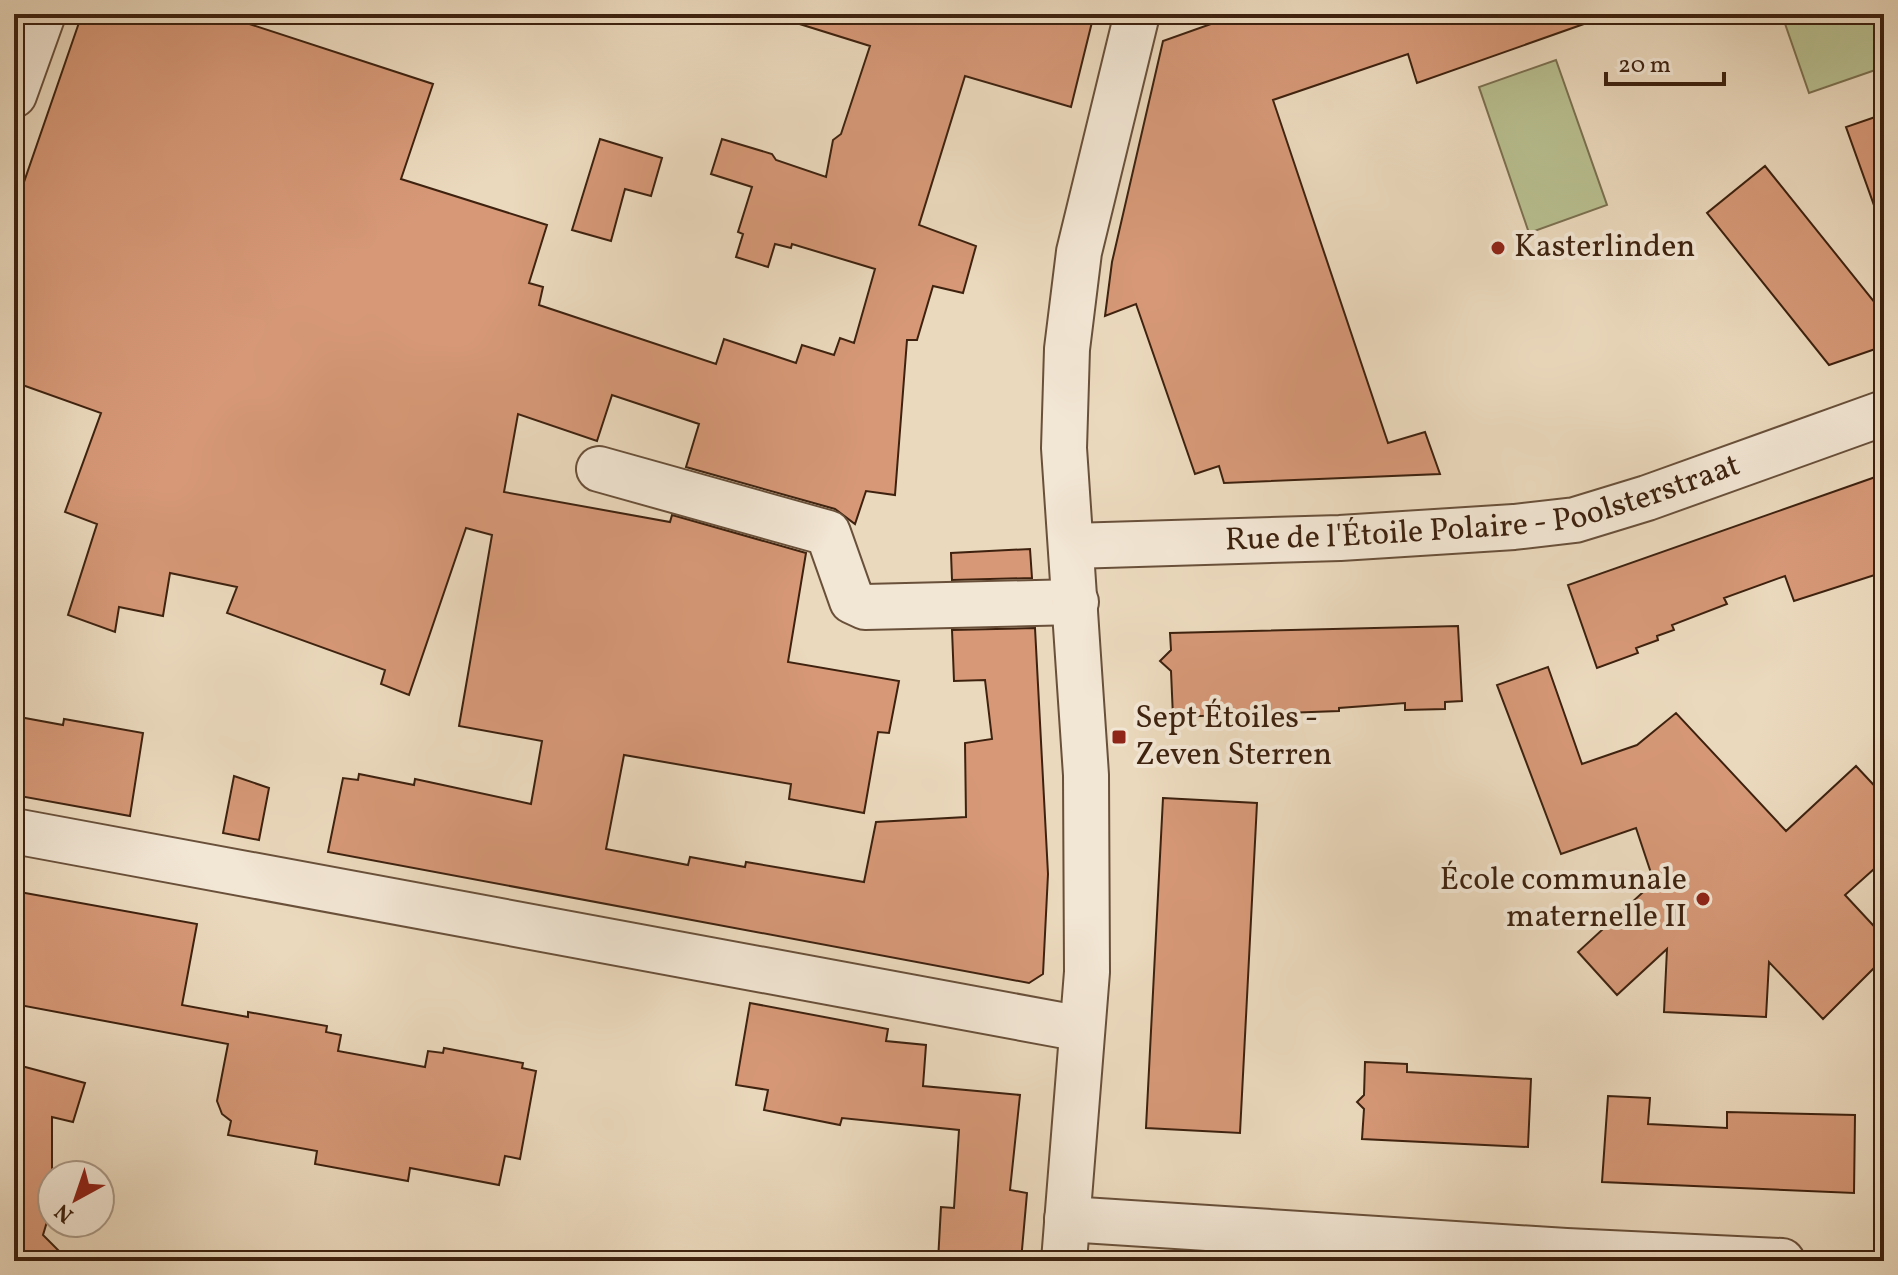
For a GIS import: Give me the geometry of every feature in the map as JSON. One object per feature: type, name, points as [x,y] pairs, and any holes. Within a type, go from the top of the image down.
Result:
[{"type":"street","points":[[14,95],[43,14]]},
{"type":"street","points":[[1137,14],[1077,266],[1067,349],[1064,448],[1086,775],[1087,972],[1065,1240],[1782,1261]]},
{"type":"street","name":"Rue de l'Étoile Polaire - Poolsterstraat","points":[[1071,546],[1356,537],[1575,520],[1647,498],[1884,413]]},
{"type":"street","points":[[599,469],[828,533],[852,601],[865,607],[1076,602]]},
{"type":"street","points":[[14,831],[1082,1029]]},
{"type":"green space","points":[[1884,14],[1884,67],[1809,93],[1782,15]]},
{"type":"green space","points":[[1556,60],[1607,205],[1529,233],[1479,87]]},
{"type":"building","points":[[82,14],[219,14],[433,84],[401,179],[547,225],[529,283],[543,287],[539,305],[716,364],[724,339],[796,363],[802,345],[834,355],[840,338],[854,343],[875,269],[792,244],[791,248],[775,244],[768,267],[736,257],[743,234],[738,232],[752,187],[711,174],[722,139],[772,154],[776,160],[826,177],[833,140],[841,134],[870,46],[790,21],[792,14],[1094,14],[1071,107],[965,76],[919,225],[976,246],[963,293],[933,286],[917,340],[907,340],[895,495],[866,491],[855,524],[835,509],[686,467],[699,424],[612,395],[597,441],[518,414],[504,492],[670,522],[672,515],[806,553],[788,662],[899,681],[889,733],[878,732],[864,813],[789,799],[791,784],[624,755],[606,849],[688,865],[690,857],[745,867],[746,862],[864,882],[876,822],[966,817],[965,743],[992,739],[985,680],[954,681],[952,630],[1035,628],[1048,874],[1043,974],[1029,983],[328,852],[343,778],[358,780],[359,774],[414,785],[415,779],[531,804],[542,741],[459,726],[492,535],[466,528],[409,695],[381,684],[385,670],[227,613],[237,587],[170,573],[163,616],[119,607],[115,632],[68,615],[97,524],[65,512],[101,413],[14,382],[14,211]]},
{"type":"building","points":[[1239,14],[1597,14],[1598,19],[1417,83],[1408,54],[1273,100],[1388,443],[1425,432],[1440,474],[1224,483],[1219,466],[1195,474],[1136,304],[1105,316],[1112,262],[1163,41]]},
{"type":"building","points":[[1884,114],[1884,221],[1880,222],[1846,127]]},
{"type":"building","points":[[600,139],[662,158],[651,196],[625,189],[611,241],[572,230]]},
{"type":"building","points":[[1765,166],[1884,314],[1884,346],[1829,365],[1707,213]]},
{"type":"building","points":[[1884,474],[1884,572],[1794,601],[1785,576],[1724,598],[1727,604],[1672,625],[1674,630],[1636,648],[1638,653],[1597,668],[1568,585]]},
{"type":"building","points":[[1030,549],[1032,578],[952,580],[951,553]]},
{"type":"building","points":[[1458,626],[1462,701],[1445,702],[1445,709],[1405,710],[1405,703],[1339,708],[1339,711],[1173,717],[1171,671],[1160,661],[1171,650],[1170,633]]},
{"type":"building","points":[[1548,667],[1582,764],[1637,745],[1676,713],[1786,831],[1856,766],[1884,796],[1884,860],[1845,895],[1884,937],[1884,958],[1823,1019],[1769,962],[1766,1017],[1664,1012],[1667,949],[1617,995],[1578,952],[1654,882],[1636,828],[1561,854],[1497,685]]},
{"type":"building","points":[[14,716],[63,725],[64,719],[143,733],[130,816],[14,795]]},
{"type":"building","points":[[234,776],[269,788],[259,840],[223,833]]},
{"type":"building","points":[[1163,798],[1257,803],[1240,1133],[1146,1128]]},
{"type":"building","points":[[14,891],[197,924],[182,1005],[248,1017],[248,1012],[327,1026],[326,1032],[341,1035],[338,1051],[425,1067],[428,1051],[443,1053],[444,1048],[523,1063],[522,1068],[536,1071],[520,1159],[505,1156],[499,1185],[410,1168],[408,1181],[315,1164],[317,1151],[228,1135],[231,1121],[222,1114],[217,1101],[228,1044],[14,1004]]},
{"type":"building","points":[[750,1003],[888,1029],[886,1041],[926,1045],[923,1086],[1020,1095],[1010,1190],[1027,1193],[1021,1261],[938,1261],[941,1207],[954,1208],[959,1130],[842,1118],[840,1125],[764,1110],[768,1090],[736,1085]]},
{"type":"building","points":[[1365,1062],[1407,1064],[1407,1072],[1531,1079],[1528,1147],[1362,1139],[1364,1109],[1357,1102],[1364,1095]]},
{"type":"building","points":[[14,1064],[85,1083],[73,1122],[52,1117],[52,1159],[36,1159],[36,1239],[47,1239],[69,1261],[14,1261]]},
{"type":"building","points":[[1608,1096],[1650,1098],[1648,1124],[1727,1128],[1727,1112],[1855,1115],[1854,1193],[1602,1182]]},
{"type":"place","name":"Kasterlinden","points":[[1498,248]]},
{"type":"place","name":"Sept Étoiles - Zeven Sterren","points":[[1119,737]]},
{"type":"place","name":"École communale maternelle II","points":[[1703,899]]}]
